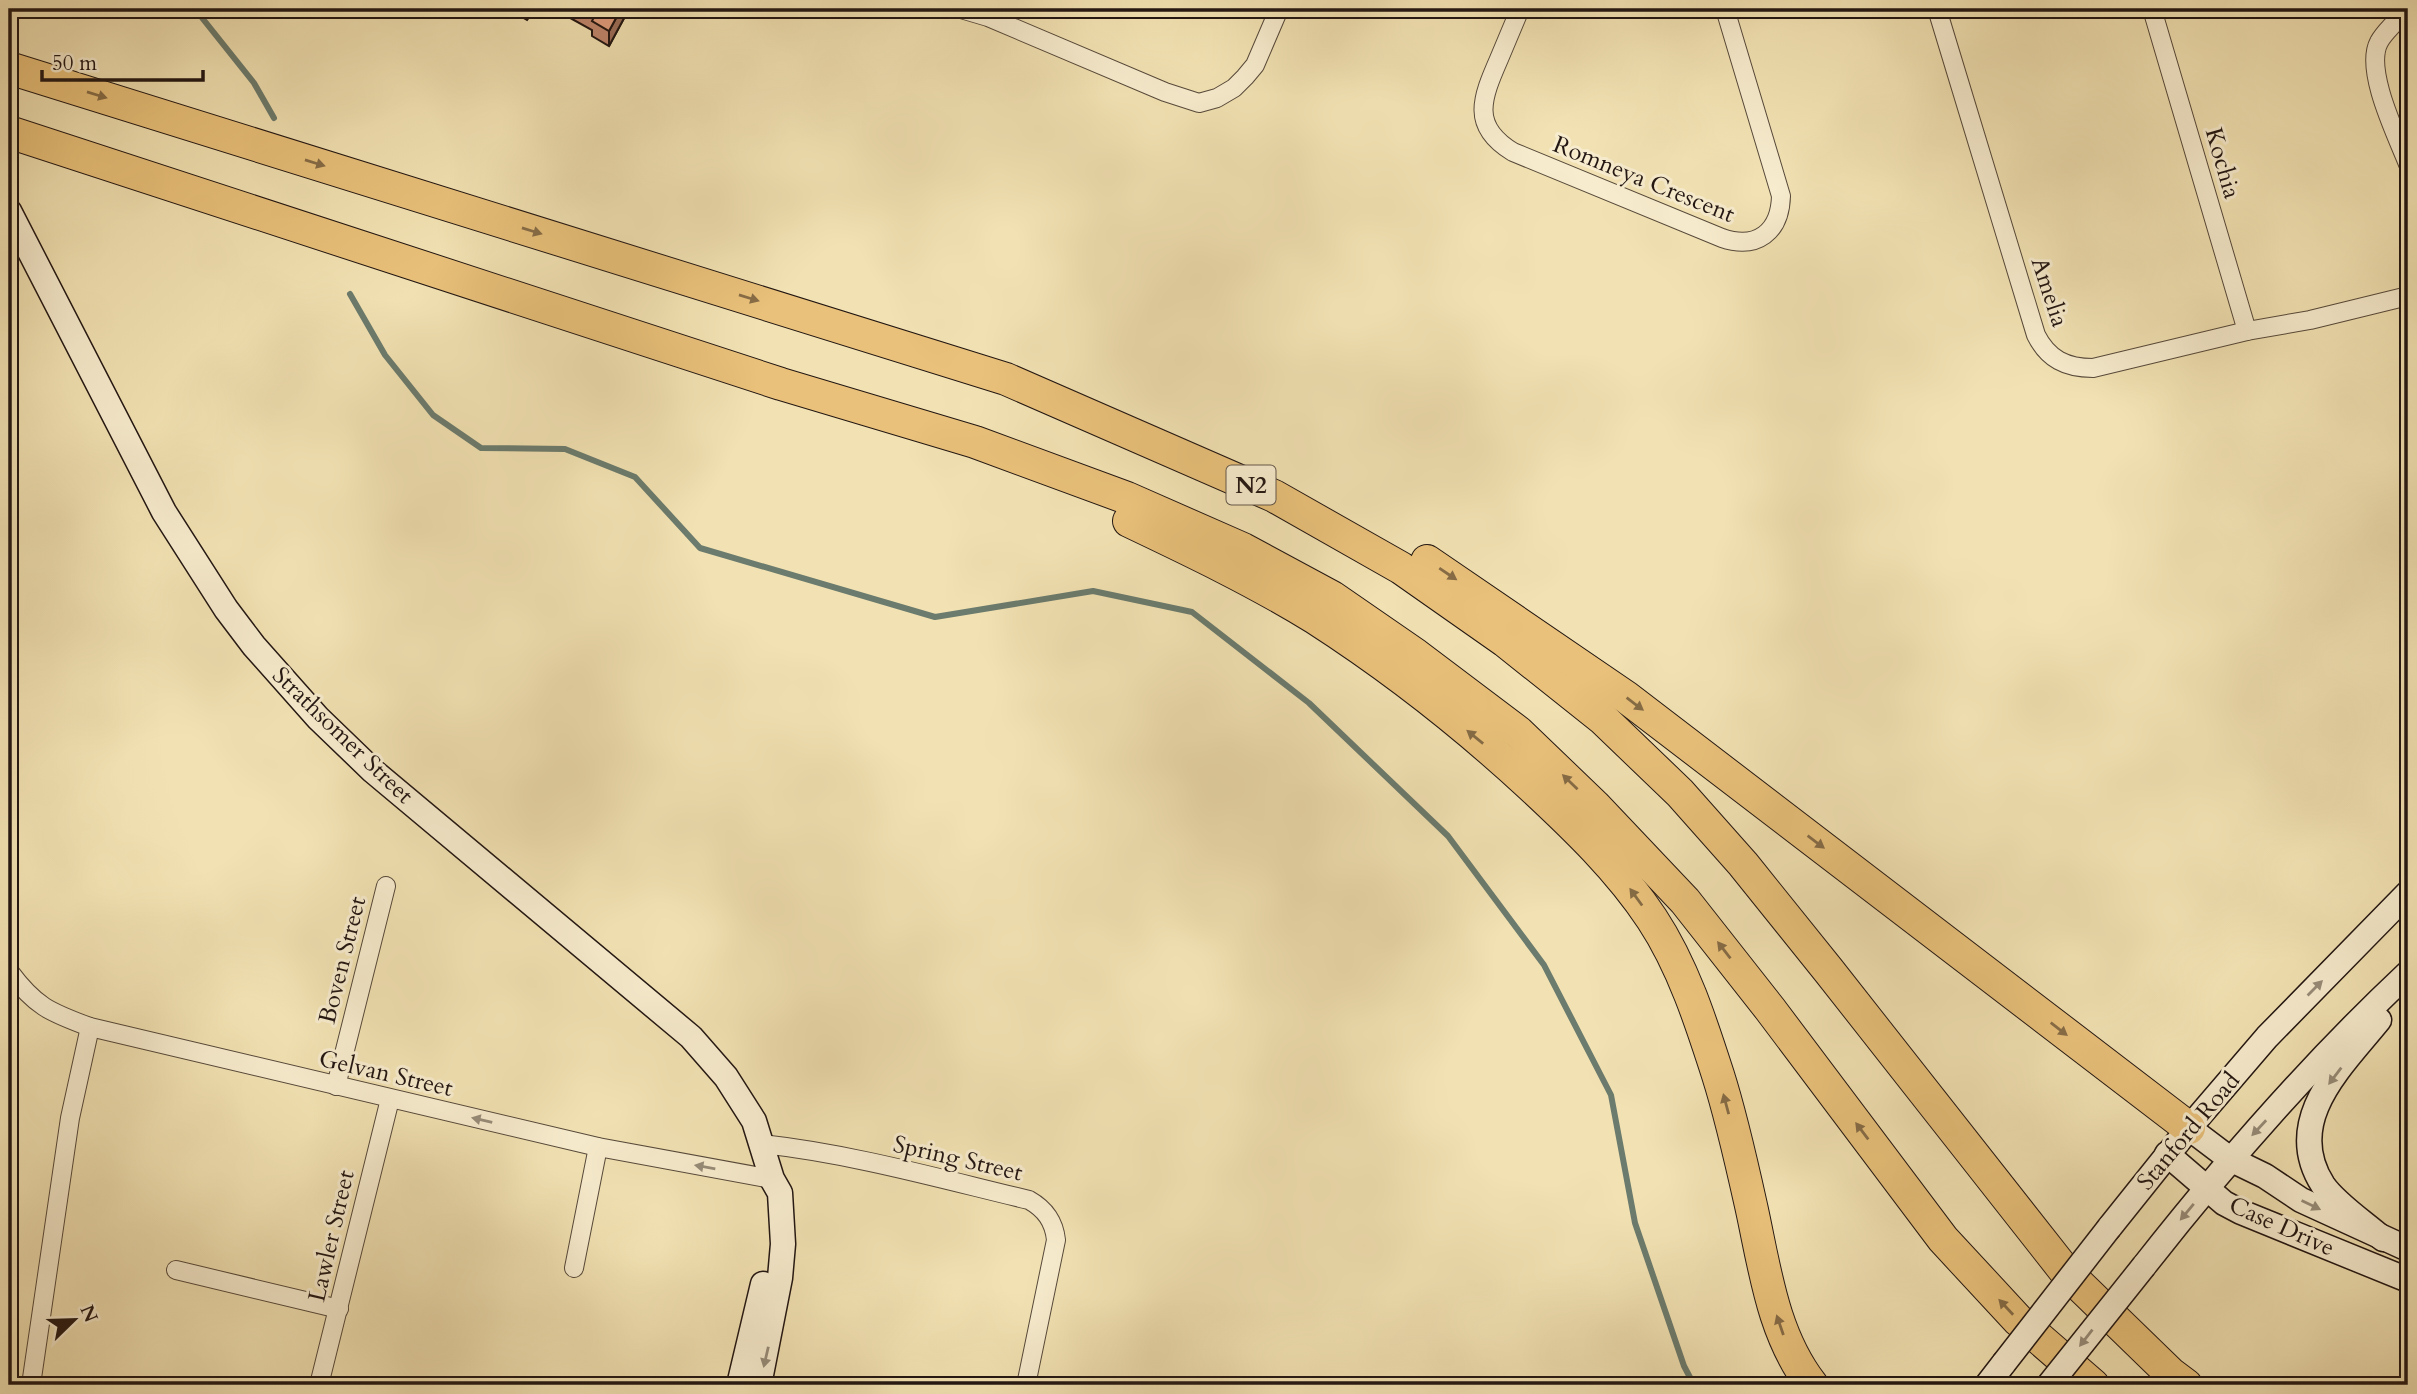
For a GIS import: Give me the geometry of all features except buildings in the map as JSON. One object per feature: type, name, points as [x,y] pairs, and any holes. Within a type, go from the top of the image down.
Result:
[{"type":"highway","name":"N2","points":[[9,68],[1006,379],[1274,496],[1402,568],[1505,641],[1604,719],[1680,793],[1743,864],[2065,1271],[2170,1373],[2186,1385]]},
{"type":"highway","name":"N2","points":[[20,135],[781,384],[975,442],[1127,498],[1243,549],[1332,597],[1518,732],[1595,806],[1685,901],[1943,1238],[2018,1320],[2092,1385]]},
{"type":"highway","points":[[1006,379],[1172,437],[1289,485],[1417,554],[1626,697],[2189,1128]]},
{"type":"highway","points":[[781,384],[1123,518],[1231,570],[1315,618],[1410,685],[1498,755],[1571,823],[1621,876],[1654,922],[1679,969],[1700,1019],[1724,1096],[1779,1328],[1800,1371],[1812,1385]]},
{"type":"street","points":[[961,9],[990,13],[1185,100],[1199,103],[1217,98],[1234,88],[1255,65],[1279,9]]},
{"type":"street","name":"Romneya Crescent","points":[[1520,9],[1487,84],[1483,100],[1482,113],[1496,140],[1513,152],[1722,238],[1735,243],[1747,243],[1765,235],[1777,221],[1781,196],[1725,9]]},
{"type":"street","name":"Amelia","points":[[1937,9],[2036,335],[2049,355],[2068,366],[2092,368],[2408,296]]},
{"type":"street","name":"Kochia","points":[[2152,9],[2247,331]]},
{"type":"street","points":[[2397,20],[2378,42],[2374,57],[2376,75],[2408,164]]},
{"type":"street","name":"Strathsomer Street","points":[[9,211],[164,512],[226,609],[254,646],[318,718],[373,771],[691,1037],[726,1077],[754,1121],[774,1188]]},
{"type":"street","name":"Boven Street","points":[[336,1086],[386,886]]},
{"type":"street","name":"Stanford Road","points":[[1987,1385],[2189,1128],[2267,1037],[2408,893]]},
{"type":"street","name":"Gelvan Street","points":[[9,971],[27,995],[37,1003],[58,1015],[90,1027],[774,1188]]},
{"type":"street","name":"Stanford Road","points":[[2049,1385],[2230,1159],[2367,1012],[2408,973]]},
{"type":"street","points":[[2384,1239],[2323,1185],[2314,1167],[2309,1132],[2313,1112],[2331,1079],[2408,984]]},
{"type":"street","points":[[31,1385],[70,1118],[90,1027]]},
{"type":"street","name":"Lawler Street","points":[[319,1385],[390,1099]]},
{"type":"street","name":"Case Drive","points":[[2189,1128],[2230,1159],[2265,1176],[2301,1200],[2408,1248]]},
{"type":"street","name":"Spring Street","points":[[762,1144],[810,1149],[1030,1200],[1041,1207],[1055,1229],[1056,1240],[1026,1385]]},
{"type":"street","points":[[574,1268],[598,1147]]},
{"type":"street","name":"Case Drive","points":[[2167,1154],[2224,1203],[2408,1280]]},
{"type":"street","points":[[739,1385],[765,1277],[774,1188]]},
{"type":"street","points":[[759,1385],[780,1278],[783,1244],[774,1188]]},
{"type":"street","points":[[176,1270],[339,1309]]},
{"type":"waterway","points":[[195,9],[254,83],[274,118]]},
{"type":"waterway","points":[[350,294],[385,355],[433,415],[481,448],[565,449],[635,477],[700,548],[935,617],[1093,591],[1192,612],[1309,703],[1448,836],[1544,965],[1611,1095],[1635,1223],[1684,1366],[1694,1385]]}]
